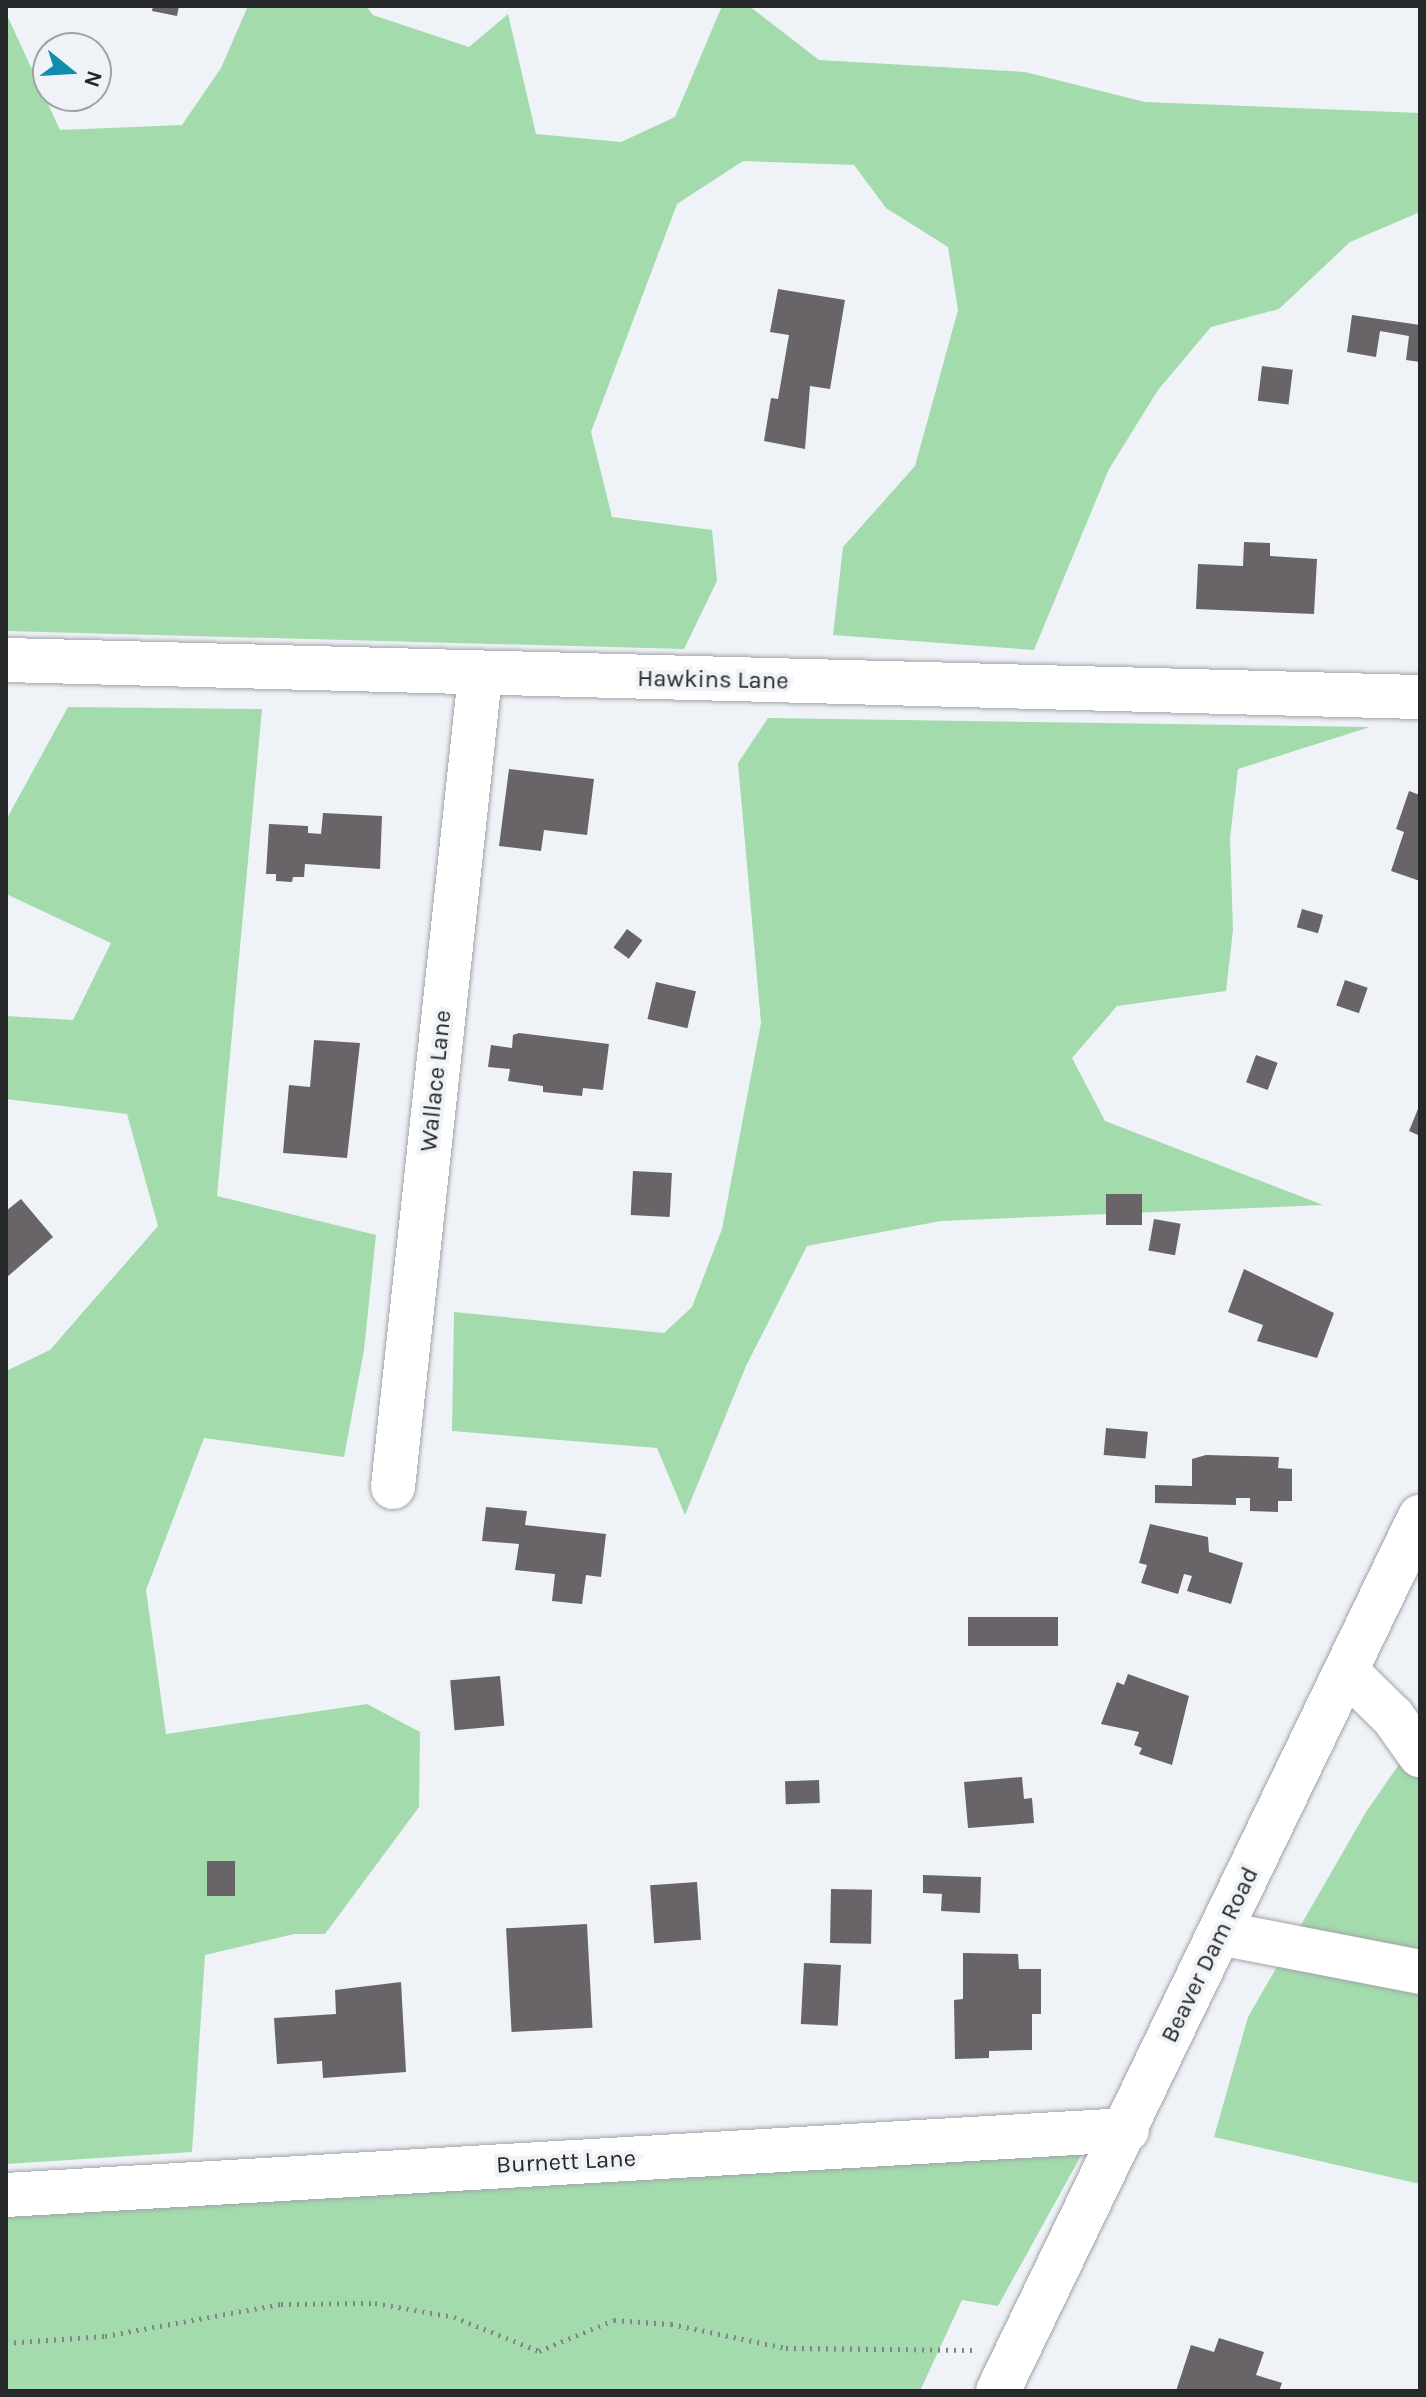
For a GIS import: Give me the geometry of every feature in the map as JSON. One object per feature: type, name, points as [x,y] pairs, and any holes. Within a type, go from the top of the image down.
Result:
[{"type":"street","name":"Hawkins Lane","points":[[6,660],[480,675],[1420,697]]},
{"type":"street","name":"Wallace Lane","points":[[393,1487],[480,675]]},
{"type":"street","name":"Beaver Dam Road","points":[[998,2391],[1127,2130],[1420,1517]]},
{"type":"street","points":[[1346,1671],[1393,1717],[1420,1755]]},
{"type":"street","points":[[1220,1933],[1395,1972],[1420,1972]]},
{"type":"street","name":"Burnett Lane","points":[[6,2195],[1127,2130]]},
{"type":"path","points":[[6,2343],[105,2336],[281,2304],[375,2303],[454,2317],[539,2351],[614,2320],[671,2324],[786,2348],[1018,2350]]},
{"type":"green space","points":[[248,6],[366,6],[373,15],[469,47],[508,14],[536,134],[621,142],[675,117],[722,6],[749,6],[819,60],[1025,72],[1145,102],[1420,113],[1420,212],[1350,242],[1279,309],[1211,327],[1158,390],[1109,469],[1034,650],[833,635],[843,547],[915,466],[958,310],[948,247],[886,208],[854,165],[743,161],[677,204],[591,432],[612,517],[712,530],[717,581],[684,649],[6,631],[6,13],[32,69],[32,112],[52,112],[60,130],[182,125],[221,68]]},
{"type":"green space","points":[[68,707],[262,709],[217,1196],[376,1235],[364,1350],[344,1457],[204,1438],[146,1590],[166,1734],[367,1704],[420,1732],[419,1807],[325,1934],[294,1934],[205,1955],[192,2152],[6,2164],[6,1371],[50,1350],[158,1226],[127,1114],[6,1099],[6,1016],[73,1020],[111,943],[6,894],[6,820]]},
{"type":"green space","points":[[768,718],[1370,727],[1238,769],[1230,838],[1233,930],[1226,991],[1117,1006],[1072,1058],[1105,1121],[1323,1205],[941,1221],[807,1246],[746,1366],[685,1515],[657,1448],[452,1431],[454,1312],[664,1333],[692,1307],[722,1229],[761,1023],[738,763]]},
{"type":"green space","points":[[1420,1734],[1420,2184],[1214,2137],[1248,2017],[1366,1812]]},
{"type":"green space","points":[[1083,2152],[998,2306],[962,2300],[920,2391],[6,2391],[6,2217]]},
{"type":"building","points":[[153,6],[179,6],[177,16],[152,11]]},
{"type":"building","points":[[778,289],[845,300],[830,389],[810,386],[805,449],[764,441],[771,398],[778,399],[789,335],[770,332]]},
{"type":"building","points":[[1352,315],[1420,325],[1420,362],[1406,360],[1409,336],[1380,331],[1376,357],[1347,352]]},
{"type":"building","points":[[1262,366],[1293,370],[1289,405],[1258,401]]},
{"type":"building","points":[[1244,542],[1270,543],[1270,556],[1317,559],[1314,614],[1196,609],[1198,564],[1243,566]]},
{"type":"building","points":[[509,769],[594,779],[587,835],[544,830],[541,851],[499,846]]},
{"type":"building","points":[[1409,791],[1420,795],[1420,881],[1391,871],[1404,832],[1396,829]]},
{"type":"building","points":[[323,813],[382,816],[380,869],[305,864],[304,877],[293,877],[292,882],[276,881],[276,874],[266,874],[269,824],[308,826],[308,833],[321,834]]},
{"type":"building","points":[[1302,909],[1323,915],[1318,933],[1297,927]]},
{"type":"building","points":[[627,929],[642,940],[629,959],[613,948]]},
{"type":"building","points":[[1345,980],[1368,988],[1359,1013],[1336,1006]]},
{"type":"building","points":[[656,982],[696,991],[687,1028],[647,1019]]},
{"type":"building","points":[[519,1033],[609,1044],[603,1090],[583,1088],[582,1096],[543,1092],[543,1086],[508,1081],[510,1069],[488,1067],[491,1045],[512,1048],[513,1035]]},
{"type":"building","points":[[314,1040],[360,1043],[347,1158],[283,1153],[289,1085],[310,1087]]},
{"type":"building","points":[[1256,1055],[1278,1063],[1268,1090],[1246,1082]]},
{"type":"building","points":[[1420,1104],[1420,1136],[1409,1131]]},
{"type":"building","points":[[633,1171],[672,1173],[670,1217],[631,1215]]},
{"type":"building","points":[[1106,1194],[1142,1194],[1142,1225],[1106,1225]]},
{"type":"building","points":[[21,1199],[53,1237],[6,1278],[6,1211]]},
{"type":"building","points":[[1154,1219],[1181,1224],[1175,1255],[1148,1251]]},
{"type":"building","points":[[1244,1269],[1334,1313],[1317,1358],[1257,1341],[1263,1325],[1228,1312]]},
{"type":"building","points":[[1106,1428],[1148,1432],[1145,1459],[1104,1455]]},
{"type":"building","points":[[1206,1455],[1279,1457],[1278,1468],[1292,1469],[1292,1501],[1278,1501],[1278,1512],[1250,1511],[1250,1498],[1236,1498],[1236,1505],[1155,1503],[1155,1485],[1192,1486],[1192,1459]]},
{"type":"building","points":[[486,1507],[527,1511],[525,1525],[606,1534],[601,1577],[586,1575],[582,1604],[552,1601],[555,1574],[515,1570],[519,1544],[482,1541]]},
{"type":"building","points":[[1150,1524],[1208,1537],[1209,1552],[1243,1563],[1231,1604],[1187,1591],[1192,1576],[1184,1574],[1178,1594],[1141,1583],[1147,1565],[1139,1563]]},
{"type":"building","points":[[968,1617],[1058,1617],[1058,1646],[968,1646]]},
{"type":"building","points":[[1128,1674],[1189,1696],[1172,1765],[1139,1754],[1142,1748],[1134,1745],[1139,1732],[1101,1724],[1117,1682],[1124,1685]]},
{"type":"building","points":[[500,1676],[504,1726],[455,1730],[450,1680]]},
{"type":"building","points":[[1022,1777],[1024,1799],[1032,1798],[1034,1823],[968,1828],[964,1782]]},
{"type":"building","points":[[819,1780],[820,1803],[786,1804],[785,1781]]},
{"type":"building","points":[[207,1861],[235,1861],[235,1896],[207,1896]]},
{"type":"building","points":[[923,1875],[981,1877],[980,1913],[941,1911],[942,1894],[923,1893]]},
{"type":"building","points":[[697,1882],[701,1940],[654,1943],[650,1885]]},
{"type":"building","points":[[831,1889],[872,1890],[871,1944],[830,1943]]},
{"type":"building","points":[[587,1924],[592,2028],[512,2032],[506,1928]]},
{"type":"building","points":[[963,1953],[1018,1954],[1019,1969],[1041,1969],[1041,2014],[1032,2014],[1032,2050],[989,2051],[989,2058],[955,2059],[954,2000],[963,1999]]},
{"type":"building","points":[[804,1963],[841,1965],[838,2026],[801,2024]]},
{"type":"building","points":[[401,1982],[406,2072],[323,2078],[322,2061],[277,2064],[274,2018],[336,2014],[335,1990]]},
{"type":"building","points":[[1219,2338],[1264,2352],[1256,2375],[1282,2383],[1279,2391],[1176,2391],[1191,2345],[1214,2352]]}]
